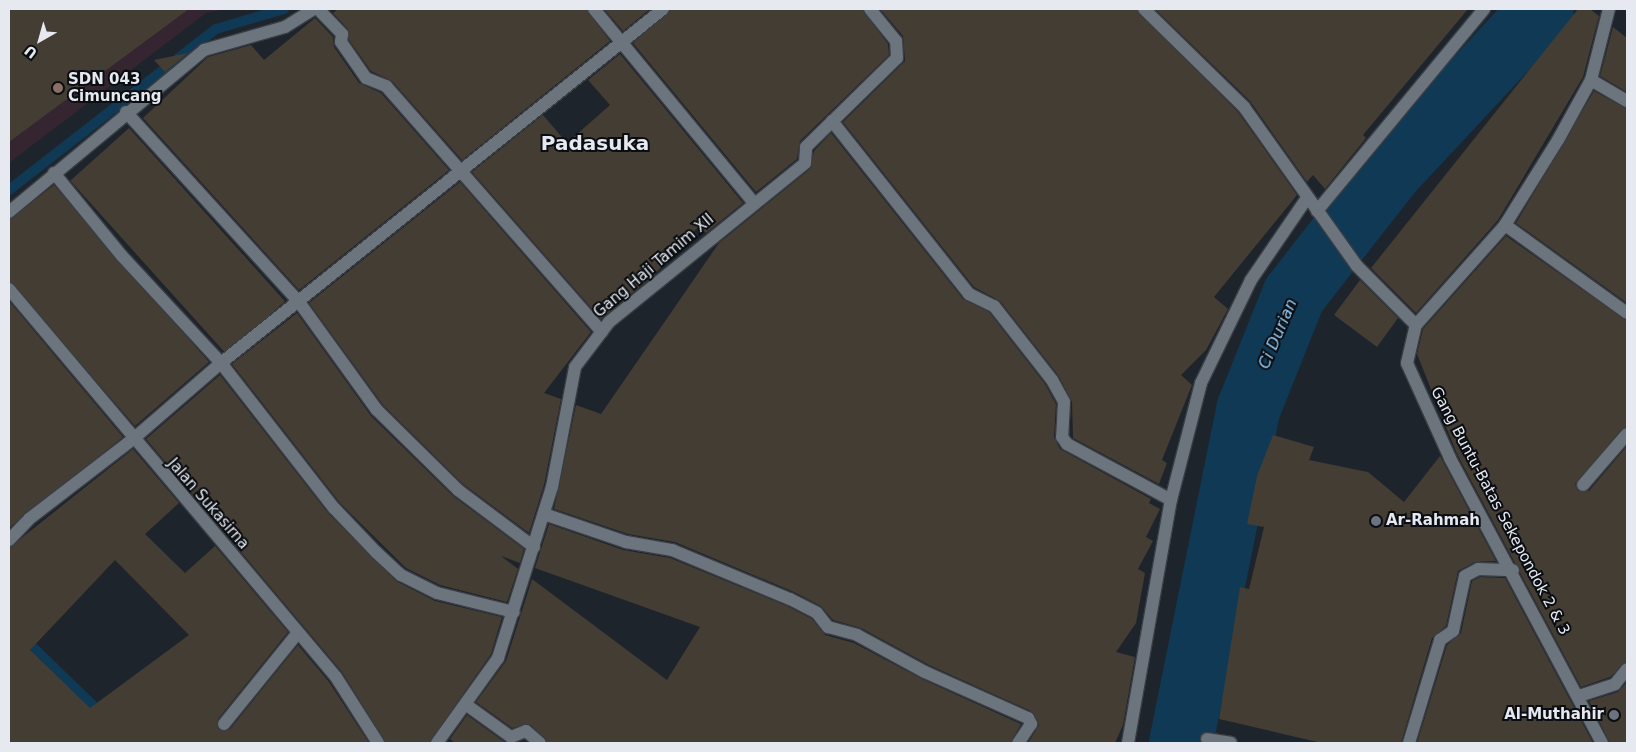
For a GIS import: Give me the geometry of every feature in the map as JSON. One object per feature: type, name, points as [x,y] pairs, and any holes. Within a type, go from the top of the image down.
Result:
[{"type":"street","points":[[9,212],[126,112],[204,50],[285,27],[316,9],[342,34],[341,42],[366,78],[386,86],[460,174],[602,332]]},
{"type":"street","points":[[594,9],[624,41],[754,203]]},
{"type":"street","points":[[9,540],[29,519],[132,440],[221,363],[460,174],[664,9]]},
{"type":"street","name":"Gang Haji Tamim XII","points":[[437,743],[468,706],[494,668],[514,612],[544,514],[575,367],[602,332],[754,203],[806,163],[806,147],[897,58],[896,41],[870,9]]},
{"type":"street","points":[[1144,9],[1244,107],[1347,252],[1416,325],[1505,225],[1591,80],[1609,9]]},
{"type":"street","points":[[1319,213],[1484,9]]},
{"type":"street","points":[[1591,80],[1627,101]]},
{"type":"street","points":[[126,112],[299,302],[377,410],[458,490],[534,547]]},
{"type":"street","points":[[832,121],[969,294],[994,306],[1052,380],[1064,402],[1062,437],[1068,444],[1170,500]]},
{"type":"street","points":[[54,173],[122,256],[221,363],[334,508],[401,575],[437,594],[514,612]]},
{"type":"street","points":[[1128,743],[1170,500],[1201,383],[1224,331],[1251,280],[1307,198]]},
{"type":"street","points":[[1505,225],[1627,313]]},
{"type":"street","name":"Jalan Sukasirna","points":[[9,289],[132,440],[297,634],[336,677],[378,743]]},
{"type":"street","name":"Gang Buntu-Batas Sekepondok 2 & 3","points":[[1416,325],[1407,362],[1414,384],[1602,743]]},
{"type":"street","points":[[1583,485],[1627,434]]},
{"type":"street","points":[[544,514],[626,542],[672,550],[797,602],[817,613],[828,627],[857,635],[925,672],[1028,718],[1031,724],[1018,743]]},
{"type":"street","points":[[1409,743],[1440,640],[1454,631],[1465,576],[1478,569],[1513,570]]},
{"type":"street","points":[[224,724],[297,634]]},
{"type":"street","points":[[1579,696],[1615,684],[1627,668]]},
{"type":"street","points":[[468,706],[511,737],[526,731],[540,743]]},
{"type":"street","points":[[1207,739],[1231,743]]},
{"type":"shaded area","name":"SDN 043 Cimuncang","points":[[9,9],[226,9],[206,13],[9,163]]},
{"type":"building","name":"SDN 043 Cimuncang","points":[[9,9],[189,9],[9,142]]},
{"type":"building","points":[[338,9],[586,9],[610,41],[462,160],[392,81],[371,71],[349,40],[348,29],[333,13]]},
{"type":"building","points":[[604,9],[650,9],[623,31]]},
{"type":"building","points":[[671,9],[862,9],[888,44],[889,55],[800,141],[797,159],[756,192],[633,43]]},
{"type":"building","points":[[880,9],[1136,9],[1238,112],[1297,195],[1214,297],[1228,309],[1206,350],[1181,375],[1192,385],[1162,460],[1167,463],[1159,484],[1073,438],[1072,402],[1058,375],[1000,301],[974,287],[843,122],[905,61],[903,36]]},
{"type":"building","points":[[1155,9],[1468,9],[1363,135],[1366,138],[1325,189],[1313,175],[1307,182],[1250,101]]},
{"type":"building","points":[[1578,9],[1590,9],[1599,16],[1583,77],[1498,220],[1416,313],[1371,268]]},
{"type":"building","points":[[315,18],[333,37],[334,47],[359,83],[381,93],[449,170],[299,290],[143,118],[208,57],[251,45],[264,60]]},
{"type":"building","points":[[1613,27],[1627,38],[1627,92],[1600,76]]},
{"type":"building","points":[[188,53],[165,72],[154,60]]},
{"type":"building","points":[[620,54],[743,203],[706,233],[699,226],[653,276],[601,319],[472,172],[543,115],[567,143],[610,105],[588,80]]},
{"type":"building","points":[[1594,91],[1627,109],[1627,303],[1516,223]]},
{"type":"building","points":[[129,128],[285,301],[226,354],[70,181]]},
{"type":"building","points":[[831,133],[963,299],[989,312],[1045,384],[1056,404],[1054,437],[1060,449],[1151,499],[1149,503],[1160,509],[1146,537],[1153,541],[1138,569],[1145,573],[1136,623],[1116,652],[1135,657],[1123,725],[1115,743],[1028,743],[1039,725],[1031,711],[929,665],[861,628],[833,620],[821,606],[794,592],[675,542],[628,534],[554,509],[576,405],[601,414],[719,243],[810,169],[814,151]]},
{"type":"building","points":[[460,182],[591,332],[544,393],[561,399],[544,485],[529,533],[463,484],[383,405],[309,303]]},
{"type":"building","points":[[54,185],[209,362],[135,426],[9,281],[9,220]]},
{"type":"building","points":[[1506,236],[1627,321],[1627,426],[1575,484],[1578,491],[1589,491],[1627,446],[1627,661],[1610,677],[1581,687],[1457,454],[1417,354],[1423,329]]},
{"type":"building","points":[[1360,280],[1398,318],[1377,347],[1334,315]]},
{"type":"building","points":[[9,301],[123,437],[9,528]]},
{"type":"building","points":[[297,313],[371,416],[453,496],[524,549],[520,563],[501,556],[518,569],[507,602],[440,585],[406,568],[340,503],[232,364]]},
{"type":"building","points":[[220,375],[328,513],[396,581],[435,601],[502,617],[491,654],[429,743],[386,743],[342,672],[146,439]]},
{"type":"building","points":[[1273,435],[1314,447],[1309,460],[1368,472],[1404,502],[1440,456],[1496,561],[1475,562],[1458,571],[1446,626],[1432,638],[1401,743],[1322,743],[1219,719],[1240,587],[1249,589],[1264,527],[1247,524],[1257,476]]},
{"type":"building","points":[[133,449],[179,503],[145,534],[185,573],[215,546],[288,632],[218,719],[219,730],[230,729],[298,645],[329,682],[369,743],[9,743],[9,548]],"holes":[[[115,560],[189,635],[90,708],[30,650]]]},
{"type":"building","points":[[549,524],[623,550],[670,558],[787,606],[812,619],[825,635],[854,643],[922,679],[1021,724],[1010,743],[548,743],[531,725],[512,728],[476,702],[506,661],[532,579],[667,680],[700,627],[535,568]]},
{"type":"building","points":[[1480,577],[1505,578],[1593,743],[1417,743],[1447,645],[1461,633],[1472,581]]},
{"type":"building","points":[[1627,682],[1627,743],[1610,743],[1589,701],[1618,692]]},
{"type":"building","points":[[467,715],[506,743],[455,743],[450,739]]},
{"type":"waterway","points":[[9,190],[216,29],[284,9]]},
{"type":"waterway","name":"Ci Durian","points":[[1181,743],[1248,410],[1294,295],[1391,171],[1542,9]]},
{"type":"waterway","points":[[9,624],[102,714]]},
{"type":"place","name":"SDN 043 Cimuncang","points":[[58,88]]},
{"type":"place","name":"Ar-Rahmah","points":[[1376,521]]},
{"type":"place","name":"Al-Muthahir","points":[[1614,715]]},
{"type":"district","name":"Padasuka","points":[[595,143]]}]
